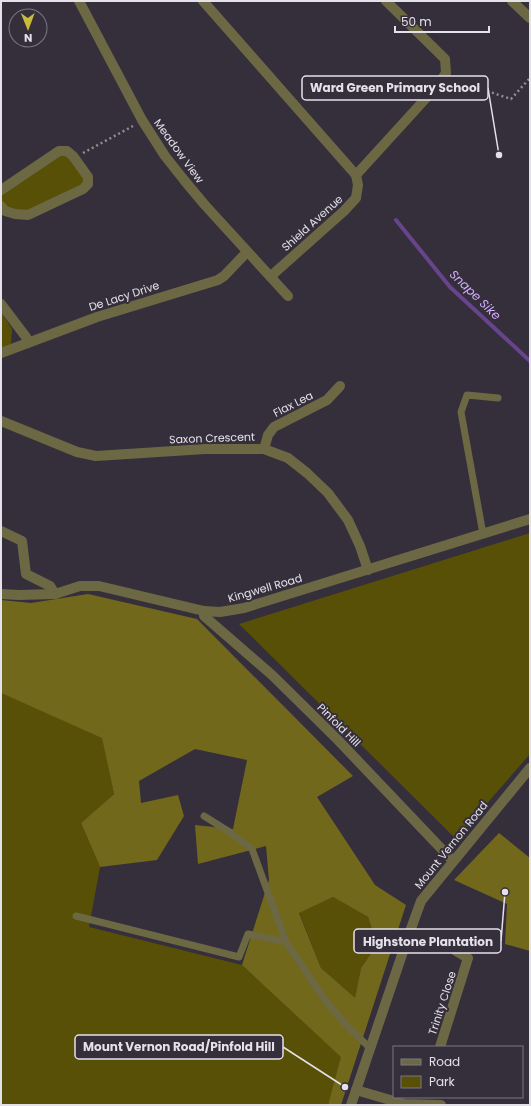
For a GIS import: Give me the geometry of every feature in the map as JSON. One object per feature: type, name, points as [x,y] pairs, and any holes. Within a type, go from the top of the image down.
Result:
[{"type":"street","name":"Meadow View","points":[[80,1],[142,120],[165,156],[247,252],[288,296]]},
{"type":"street","points":[[203,1],[356,175],[438,85],[446,73],[445,59],[386,1]]},
{"type":"street","points":[[512,1],[530,18]]},
{"type":"street","points":[[1,190],[59,152],[67,151],[88,177],[88,184],[83,189],[28,215],[15,214],[5,211],[1,206]]},
{"type":"street","name":"Shield Avenue","points":[[271,276],[344,211],[356,198],[358,185],[356,175]]},
{"type":"street","name":"De Lacy Drive","points":[[1,353],[97,317],[218,280],[224,276],[247,252]]},
{"type":"street","points":[[1,304],[26,337],[28,343]]},
{"type":"street","name":"Flax Lea","points":[[264,449],[268,435],[274,428],[327,400],[340,386]]},
{"type":"street","name":"Saxon Crescent","points":[[1,421],[77,452],[96,456],[205,449],[264,449],[288,458],[307,473],[328,493],[348,520],[360,546],[368,570]]},
{"type":"street","name":"Kingwell Road","points":[[1,594],[55,594],[80,586],[99,586],[204,611],[220,612],[244,608],[530,519]]},
{"type":"street","points":[[1,531],[22,541],[26,574],[50,586],[55,594]]},
{"type":"street","name":"Pinfold Hill","points":[[204,611],[204,616],[272,675],[337,739],[453,861]]},
{"type":"street","name":"Mount Vernon Road","points":[[351,1105],[421,901],[530,768]]},
{"type":"street","name":"Trinity Close","points":[[440,1046],[468,958],[456,951]]},
{"type":"street","points":[[356,1090],[404,1104],[441,1105]]},
{"type":"lane","points":[[483,534],[461,412],[467,395],[498,398]]},
{"type":"lane","points":[[204,816],[228,831],[252,849],[286,942],[320,992],[347,1026],[370,1048]]},
{"type":"lane","points":[[76,916],[238,957],[248,934],[286,942]]},
{"type":"path","points":[[444,77],[511,98],[530,78]]},
{"type":"path","points":[[74,158],[142,120]]},
{"type":"green space","points":[[67,151],[88,184],[28,215],[15,214],[2,203],[1,195]]},
{"type":"green space","points":[[1,312],[12,329],[11,345],[1,348]]},
{"type":"green space","points":[[530,533],[530,754],[456,839],[239,624]]},
{"type":"green space","points":[[1,693],[102,737],[114,794],[81,823],[100,867],[89,927],[242,965],[342,1057],[328,1105],[1,1105]]},
{"type":"green space","points":[[333,897],[368,917],[377,945],[361,968],[355,999],[321,968],[299,912]]},
{"type":"shaded area","points":[[88,594],[197,619],[353,776],[317,797],[375,885],[406,905],[341,1105],[328,1105],[341,1057],[242,965],[269,880],[266,846],[198,864],[195,825],[233,829],[247,760],[195,749],[139,781],[141,803],[178,795],[184,816],[157,860],[100,867],[81,823],[114,794],[102,738],[1,693],[1,600],[31,603]],"holes":[[[333,897],[368,917],[377,945],[361,968],[355,998],[321,968],[299,913]]]},
{"type":"shaded area","points":[[499,833],[530,858],[530,951],[505,944],[507,904],[454,880]]},
{"type":"waterway","name":"Snape Sike","points":[[396,220],[450,287],[530,361]]},
{"type":"place","name":"Ward Green Primary School","points":[[499,155]]},
{"type":"place","name":"Highstone Plantation","points":[[505,892]]},
{"type":"place","name":"Mount Vernon Road/Pinfold Hill","points":[[345,1087]]}]
